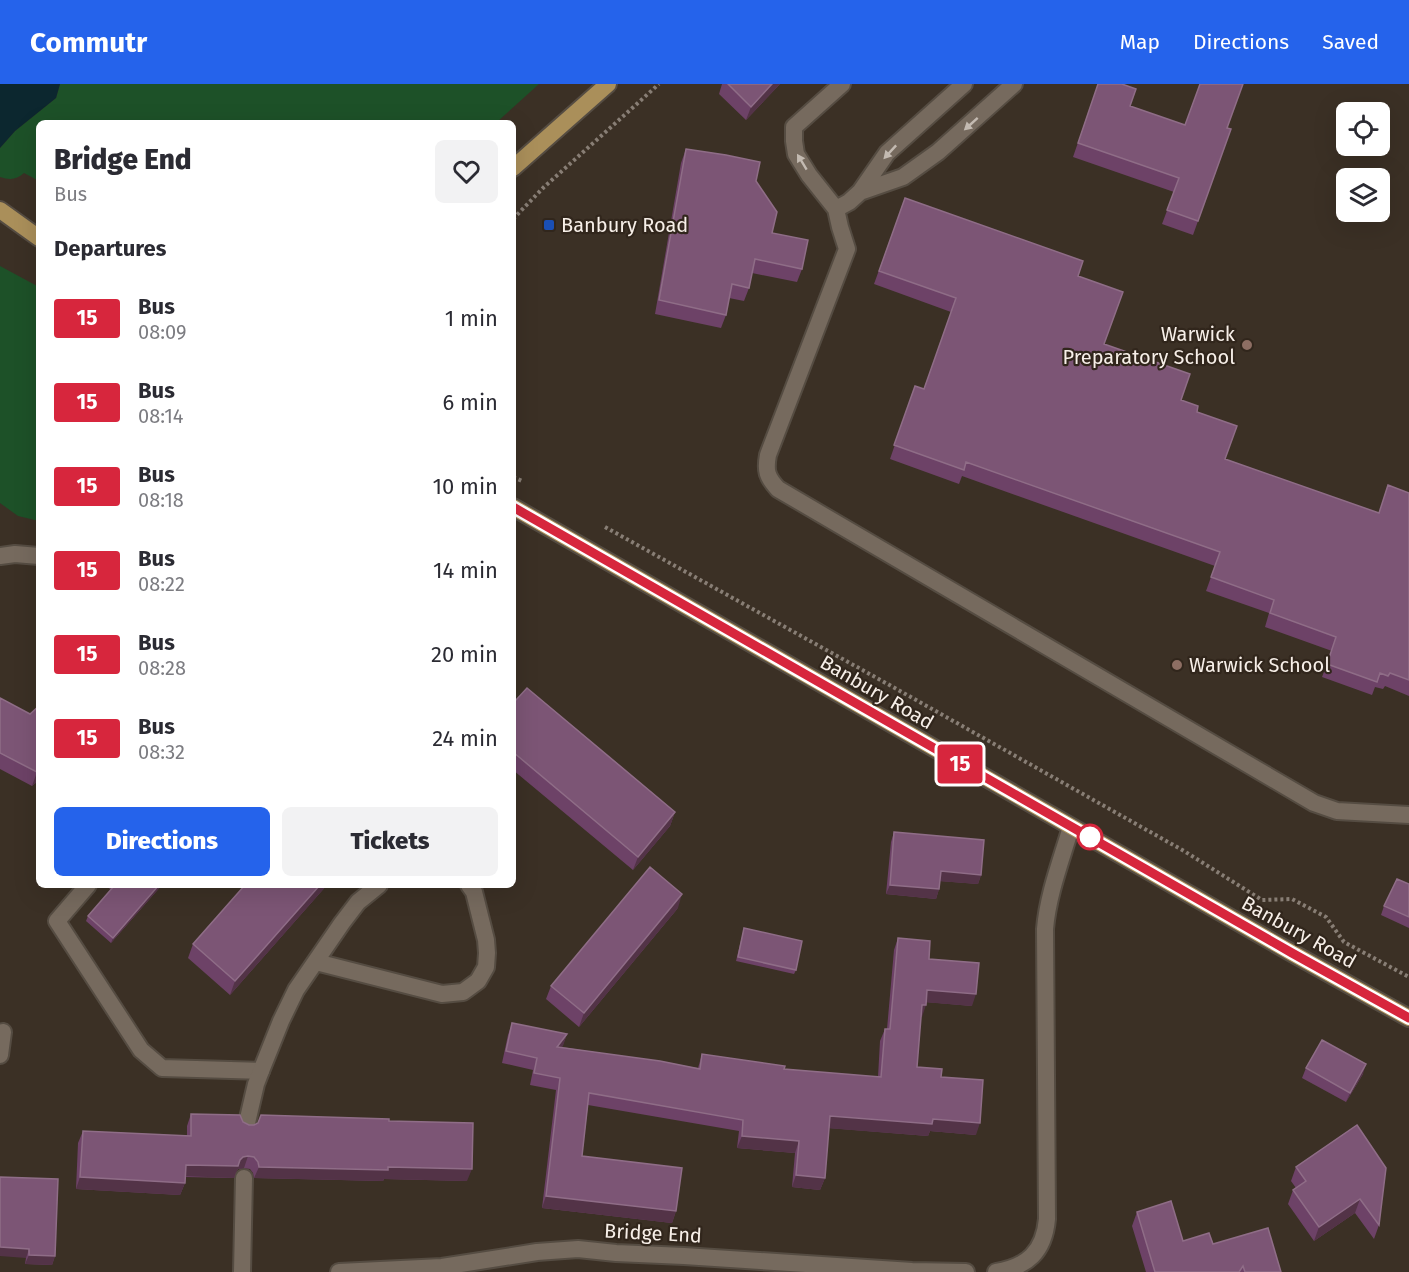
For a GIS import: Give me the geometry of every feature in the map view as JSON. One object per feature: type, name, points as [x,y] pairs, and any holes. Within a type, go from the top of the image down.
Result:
[{"type":"main road","points":[[516,165],[608,84]]},
{"type":"main road","points":[[0,210],[36,236]]},
{"type":"main road","name":"Banbury Road","points":[[516,509],[1409,1018]]},
{"type":"street","points":[[842,84],[794,127],[796,154],[809,175],[836,209],[847,249],[768,455],[767,474],[771,481],[778,489],[1314,803],[1337,811],[1409,815]]},
{"type":"street","points":[[836,209],[849,202],[860,192],[887,153],[964,84]]},
{"type":"street","points":[[860,192],[903,177],[938,152],[1014,84]]},
{"type":"street","points":[[0,556],[15,554],[36,556]]},
{"type":"street","points":[[996,1272],[1021,1265],[1041,1245],[1046,1232],[1045,930],[1050,895],[1071,827]]},
{"type":"street","points":[[85,888],[57,921],[141,1050],[162,1068],[261,1071]]},
{"type":"street","points":[[246,1127],[256,1084],[296,990],[358,902],[375,888]]},
{"type":"street","points":[[316,962],[442,994],[464,992],[478,981],[486,967],[487,953],[486,940],[471,888]]},
{"type":"street","points":[[0,1054],[3,1032]]},
{"type":"street","points":[[242,1272],[244,1178]]},
{"type":"street","name":"Bridge End","points":[[339,1272],[440,1270],[537,1252],[578,1250],[912,1271],[966,1272]]},
{"type":"path","points":[[516,216],[544,187],[659,84]]},
{"type":"path","points":[[516,478],[523,482]]},
{"type":"path","points":[[600,524],[1184,851],[1262,900],[1292,899],[1326,917],[1344,942],[1409,977]]},
{"type":"green space","points":[[60,84],[539,84],[499,120],[36,120],[36,179],[24,173],[13,179],[0,177],[0,148],[15,131],[56,98]]},
{"type":"green space","points":[[0,266],[36,285],[36,520],[18,516],[0,503]]},
{"type":"water","points":[[0,84],[60,84],[56,98],[15,131],[0,148]]},
{"type":"building","points":[[728,84],[772,84],[751,107]]},
{"type":"building","points":[[1098,84],[1122,84],[1136,89],[1130,106],[1185,125],[1200,84],[1243,84],[1227,128],[1231,129],[1198,221],[1167,210],[1179,178],[1078,143]]},
{"type":"building","points":[[686,149],[760,162],[756,181],[777,212],[772,233],[808,240],[802,269],[755,259],[749,288],[732,284],[726,315],[659,300]]},
{"type":"building","points":[[905,198],[1083,261],[1078,276],[1123,292],[1104,344],[1190,374],[1181,400],[1198,406],[1197,412],[1237,426],[1225,459],[1379,513],[1388,485],[1409,493],[1409,680],[1390,673],[1388,676],[1380,673],[1377,682],[1327,664],[1336,637],[1270,613],[1274,600],[1211,577],[1220,552],[966,462],[964,470],[894,445],[915,386],[924,389],[956,298],[879,271]]},
{"type":"building","points":[[527,688],[675,812],[638,857],[516,755],[516,700]]},
{"type":"building","points":[[0,698],[30,714],[36,709],[36,771],[0,753]]},
{"type":"building","points":[[894,832],[984,840],[981,875],[941,871],[939,889],[890,885]]},
{"type":"building","points":[[650,867],[682,894],[584,1013],[551,986]]},
{"type":"building","points":[[1397,879],[1409,884],[1409,917],[1384,906]]},
{"type":"building","points":[[112,888],[156,888],[113,938],[88,916]]},
{"type":"building","points":[[242,888],[317,888],[235,981],[193,944]]},
{"type":"building","points":[[744,928],[802,941],[796,970],[738,957]]},
{"type":"building","points":[[898,938],[930,941],[929,959],[979,963],[976,994],[927,990],[926,1005],[922,1005],[917,1067],[942,1069],[941,1077],[983,1080],[980,1123],[933,1119],[932,1124],[830,1116],[825,1178],[796,1175],[799,1141],[742,1136],[743,1120],[589,1093],[582,1156],[682,1168],[676,1211],[546,1196],[560,1078],[534,1073],[537,1058],[506,1051],[512,1023],[567,1034],[557,1047],[660,1061],[700,1069],[702,1054],[785,1066],[784,1069],[881,1077],[885,1029],[890,1029]]},
{"type":"building","points":[[1322,1040],[1366,1064],[1350,1093],[1306,1068]]},
{"type":"building","points":[[191,1114],[240,1115],[243,1122],[249,1125],[258,1123],[261,1115],[473,1123],[472,1169],[259,1167],[254,1157],[248,1156],[240,1160],[238,1166],[186,1165],[185,1183],[80,1177],[83,1131],[191,1136]]},
{"type":"building","points":[[1357,1125],[1386,1168],[1379,1225],[1360,1199],[1319,1227],[1293,1190],[1306,1181],[1296,1167]]},
{"type":"building","points":[[0,1177],[58,1179],[55,1256],[29,1255],[29,1249],[0,1247]]},
{"type":"building","points":[[1171,1201],[1183,1241],[1209,1233],[1213,1244],[1268,1228],[1281,1272],[1245,1272],[1243,1266],[1239,1272],[1155,1272],[1137,1212]]},
{"type":"bus line","name":"15","points":[[516,509],[1409,1018]]},
{"type":"place","name":"Banbury Road","points":[[549,225]]},
{"type":"place","name":"Warwick Preparatory School","points":[[1247,345]]},
{"type":"place","name":"Warwick School","points":[[1177,665]]}]
